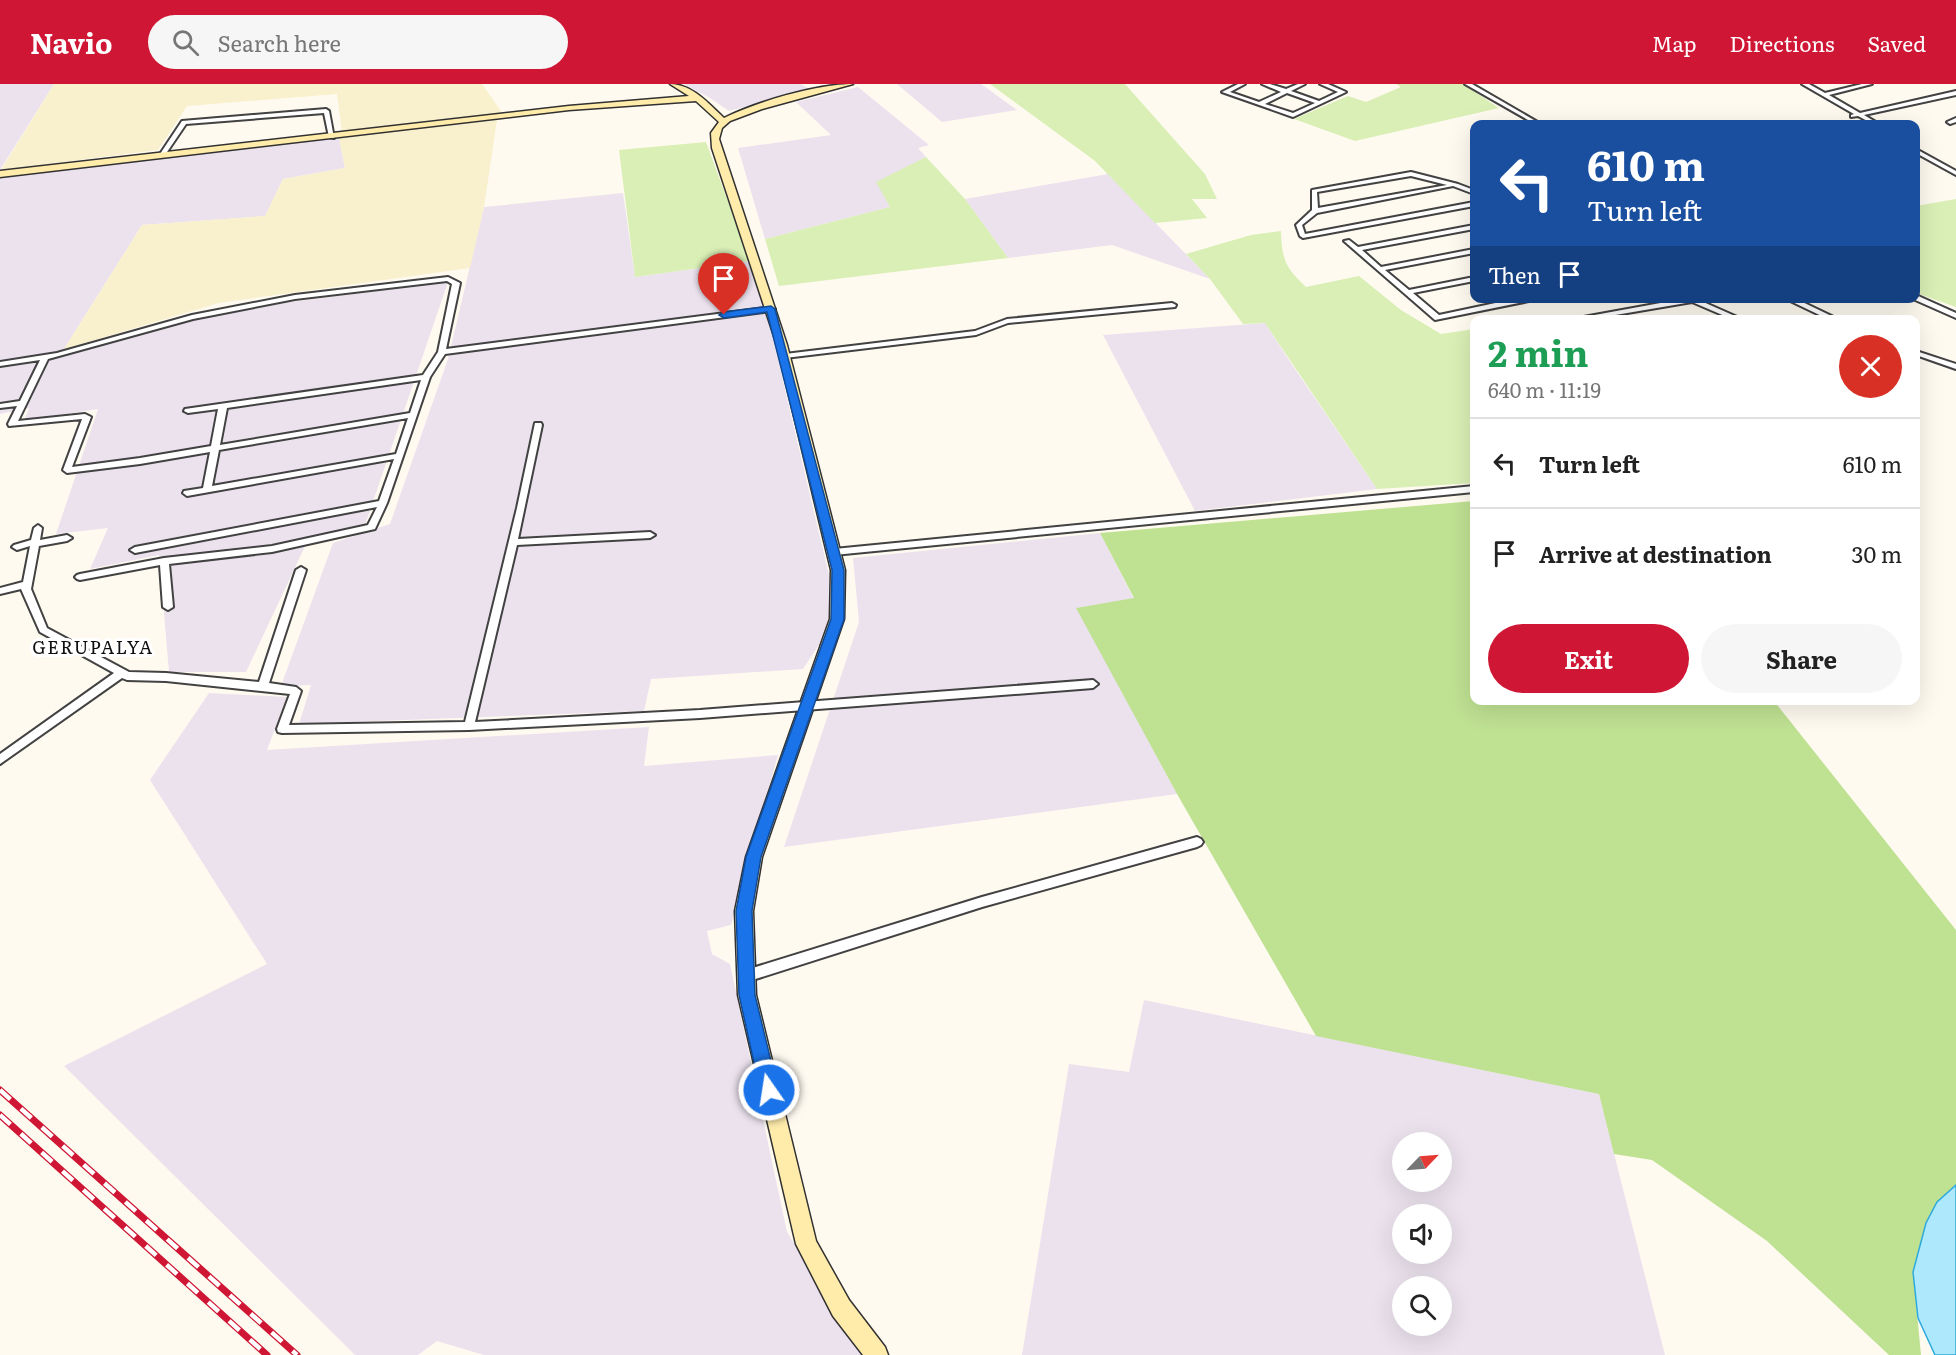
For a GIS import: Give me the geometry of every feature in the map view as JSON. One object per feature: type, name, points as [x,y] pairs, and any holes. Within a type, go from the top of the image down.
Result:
[{"type":"main road","points":[[674,84],[698,98],[723,122]]},
{"type":"main road","points":[[849,84],[750,110],[723,122],[715,135],[716,148],[785,356],[838,570],[837,619],[754,857],[744,911],[746,976],[750,1012],[806,1244],[841,1308],[877,1355]]},
{"type":"main road","points":[[0,174],[569,108],[698,98]]},
{"type":"street","points":[[1242,84],[1225,92],[1293,115],[1342,92],[1323,84]]},
{"type":"street","points":[[1265,84],[1320,103]]},
{"type":"street","points":[[1259,104],[1302,84]]},
{"type":"street","points":[[1468,84],[1531,120]]},
{"type":"street","points":[[1797,84],[1866,120]]},
{"type":"street","points":[[1805,84],[1862,120]]},
{"type":"street","points":[[1838,84],[1849,89]]},
{"type":"street","points":[[1823,95],[1868,84]]},
{"type":"street","points":[[1858,117],[1956,94]]},
{"type":"street","points":[[163,154],[184,122],[326,111],[332,136]]},
{"type":"street","points":[[1920,150],[1956,171]]},
{"type":"street","points":[[1315,211],[1314,191],[1411,174],[1470,190]]},
{"type":"street","points":[[1456,185],[1315,211],[1299,225],[1303,236],[1470,205]]},
{"type":"street","points":[[1356,249],[1470,228]]},
{"type":"street","points":[[1347,241],[1438,318],[1509,303]]},
{"type":"street","points":[[1380,269],[1470,252]]},
{"type":"street","points":[[0,364],[45,358],[192,317],[295,297],[452,279],[456,283],[442,352],[426,377],[383,502],[372,527],[272,549],[165,561],[80,577]]},
{"type":"street","points":[[1408,292],[1470,280]]},
{"type":"street","points":[[1920,299],[1956,316]]},
{"type":"street","points":[[1601,315],[1675,303]]},
{"type":"street","points":[[1700,303],[1729,315]]},
{"type":"street","points":[[1798,303],[1826,315]]},
{"type":"street","points":[[785,356],[976,333],[1007,321],[1172,305]]},
{"type":"street","points":[[442,352],[771,309]]},
{"type":"street","points":[[1473,311],[1478,315]]},
{"type":"street","points":[[1920,354],[1956,366]]},
{"type":"street","points":[[45,358],[12,424],[80,415],[87,417],[67,470],[412,415]]},
{"type":"street","points":[[188,411],[426,377]]},
{"type":"street","points":[[0,406],[22,403]]},
{"type":"street","points":[[207,488],[223,406]]},
{"type":"street","points":[[469,726],[538,425]]},
{"type":"street","points":[[186,493],[398,456]]},
{"type":"street","points":[[834,552],[1470,489]]},
{"type":"street","points":[[135,550],[383,502]]},
{"type":"street","points":[[38,528],[26,590],[43,630],[127,676],[166,677],[263,686],[296,692],[282,729],[469,726],[700,714],[1093,684]]},
{"type":"street","points":[[513,542],[650,535]]},
{"type":"street","points":[[17,547],[67,538]]},
{"type":"street","points":[[165,561],[168,607]]},
{"type":"street","points":[[263,686],[301,570]]},
{"type":"street","points":[[0,591],[27,584]]},
{"type":"street","points":[[0,760],[121,673]]},
{"type":"street","points":[[746,976],[982,902],[1197,842]]},
{"type":"shaded area","points":[[0,84],[54,84],[0,170]]},
{"type":"shaded area","points":[[54,84],[482,84],[503,114],[342,132],[337,94],[187,106],[158,150],[1,170]]},
{"type":"shaded area","points":[[684,84],[801,84],[810,90],[729,111]]},
{"type":"shaded area","points":[[897,84],[981,84],[1017,110],[942,122]]},
{"type":"shaded area","points":[[858,87],[929,145],[918,148],[926,157],[877,182],[890,207],[765,239],[738,148],[831,135],[796,102]]},
{"type":"shaded area","points":[[497,120],[484,207],[470,268],[219,303],[64,349],[142,225],[265,216],[283,179],[345,168],[339,138]]},
{"type":"shaded area","points":[[339,138],[345,168],[283,179],[265,216],[142,225],[64,349],[236,309],[448,282],[365,525],[307,542],[246,672],[169,672],[159,555],[90,569],[108,528],[56,534],[98,409],[24,421],[29,408],[0,414],[0,178]]},
{"type":"shaded area","points":[[1108,174],[1210,279],[1112,245],[1008,258],[965,199]]},
{"type":"shaded area","points":[[623,193],[635,277],[750,261],[773,339],[829,575],[829,630],[803,669],[651,679],[644,711],[299,724],[311,685],[281,686],[333,543],[390,524],[448,359],[484,207]]},
{"type":"shaded area","points":[[1265,323],[1377,489],[1195,511],[1103,335]]},
{"type":"shaded area","points":[[1100,533],[1134,599],[1077,608],[1177,794],[784,847],[859,622],[853,558]]},
{"type":"shaded area","points":[[209,693],[287,697],[267,750],[649,727],[644,766],[778,755],[731,925],[707,931],[712,954],[730,964],[787,1232],[864,1355],[484,1355],[437,1341],[418,1355],[355,1355],[64,1066],[267,964],[150,780]]},
{"type":"shaded area","points":[[1144,1000],[1599,1094],[1665,1355],[1022,1355],[1069,1064],[1129,1072]]},
{"type":"green space","points":[[990,84],[1125,84],[1205,174],[1217,199],[1192,199],[1207,218],[1155,223],[1095,161]]},
{"type":"green space","points":[[1396,84],[1463,84],[1499,108],[1355,141],[1294,119],[1348,96],[1366,102],[1401,87]]},
{"type":"green space","points":[[706,142],[750,261],[635,277],[619,150]]},
{"type":"green space","points":[[926,157],[965,199],[1008,258],[779,286],[765,239],[890,207],[876,182]]},
{"type":"green space","points":[[1956,199],[1956,307],[1920,294],[1920,205]]},
{"type":"green space","points":[[1281,231],[1282,249],[1286,262],[1293,274],[1306,287],[1359,276],[1401,310],[1441,334],[1470,330],[1470,483],[1377,489],[1265,323],[1243,324],[1210,279],[1186,254],[1251,235]]},
{"type":"green space","points":[[1470,501],[1470,705],[1777,705],[1956,930],[1956,1185],[1937,1202],[1913,1272],[1921,1355],[1889,1355],[1767,1241],[1652,1160],[1614,1154],[1599,1094],[1316,1036],[1177,794],[1076,608],[1134,598],[1100,533]]},
{"type":"water","points":[[1956,1185],[1956,1355],[1935,1355],[1918,1318],[1913,1272],[1926,1223],[1937,1202]]},
{"type":"railway","points":[[0,1090],[297,1355]]},
{"type":"railway","points":[[0,1115],[267,1355]]},
{"type":"district","name":"GERUPALYA","points":[[93,646]]},
{"type":"route","points":[[724,315],[771,309],[785,356],[838,570],[837,619],[754,857],[744,911],[747,995],[769,1090]]}]
